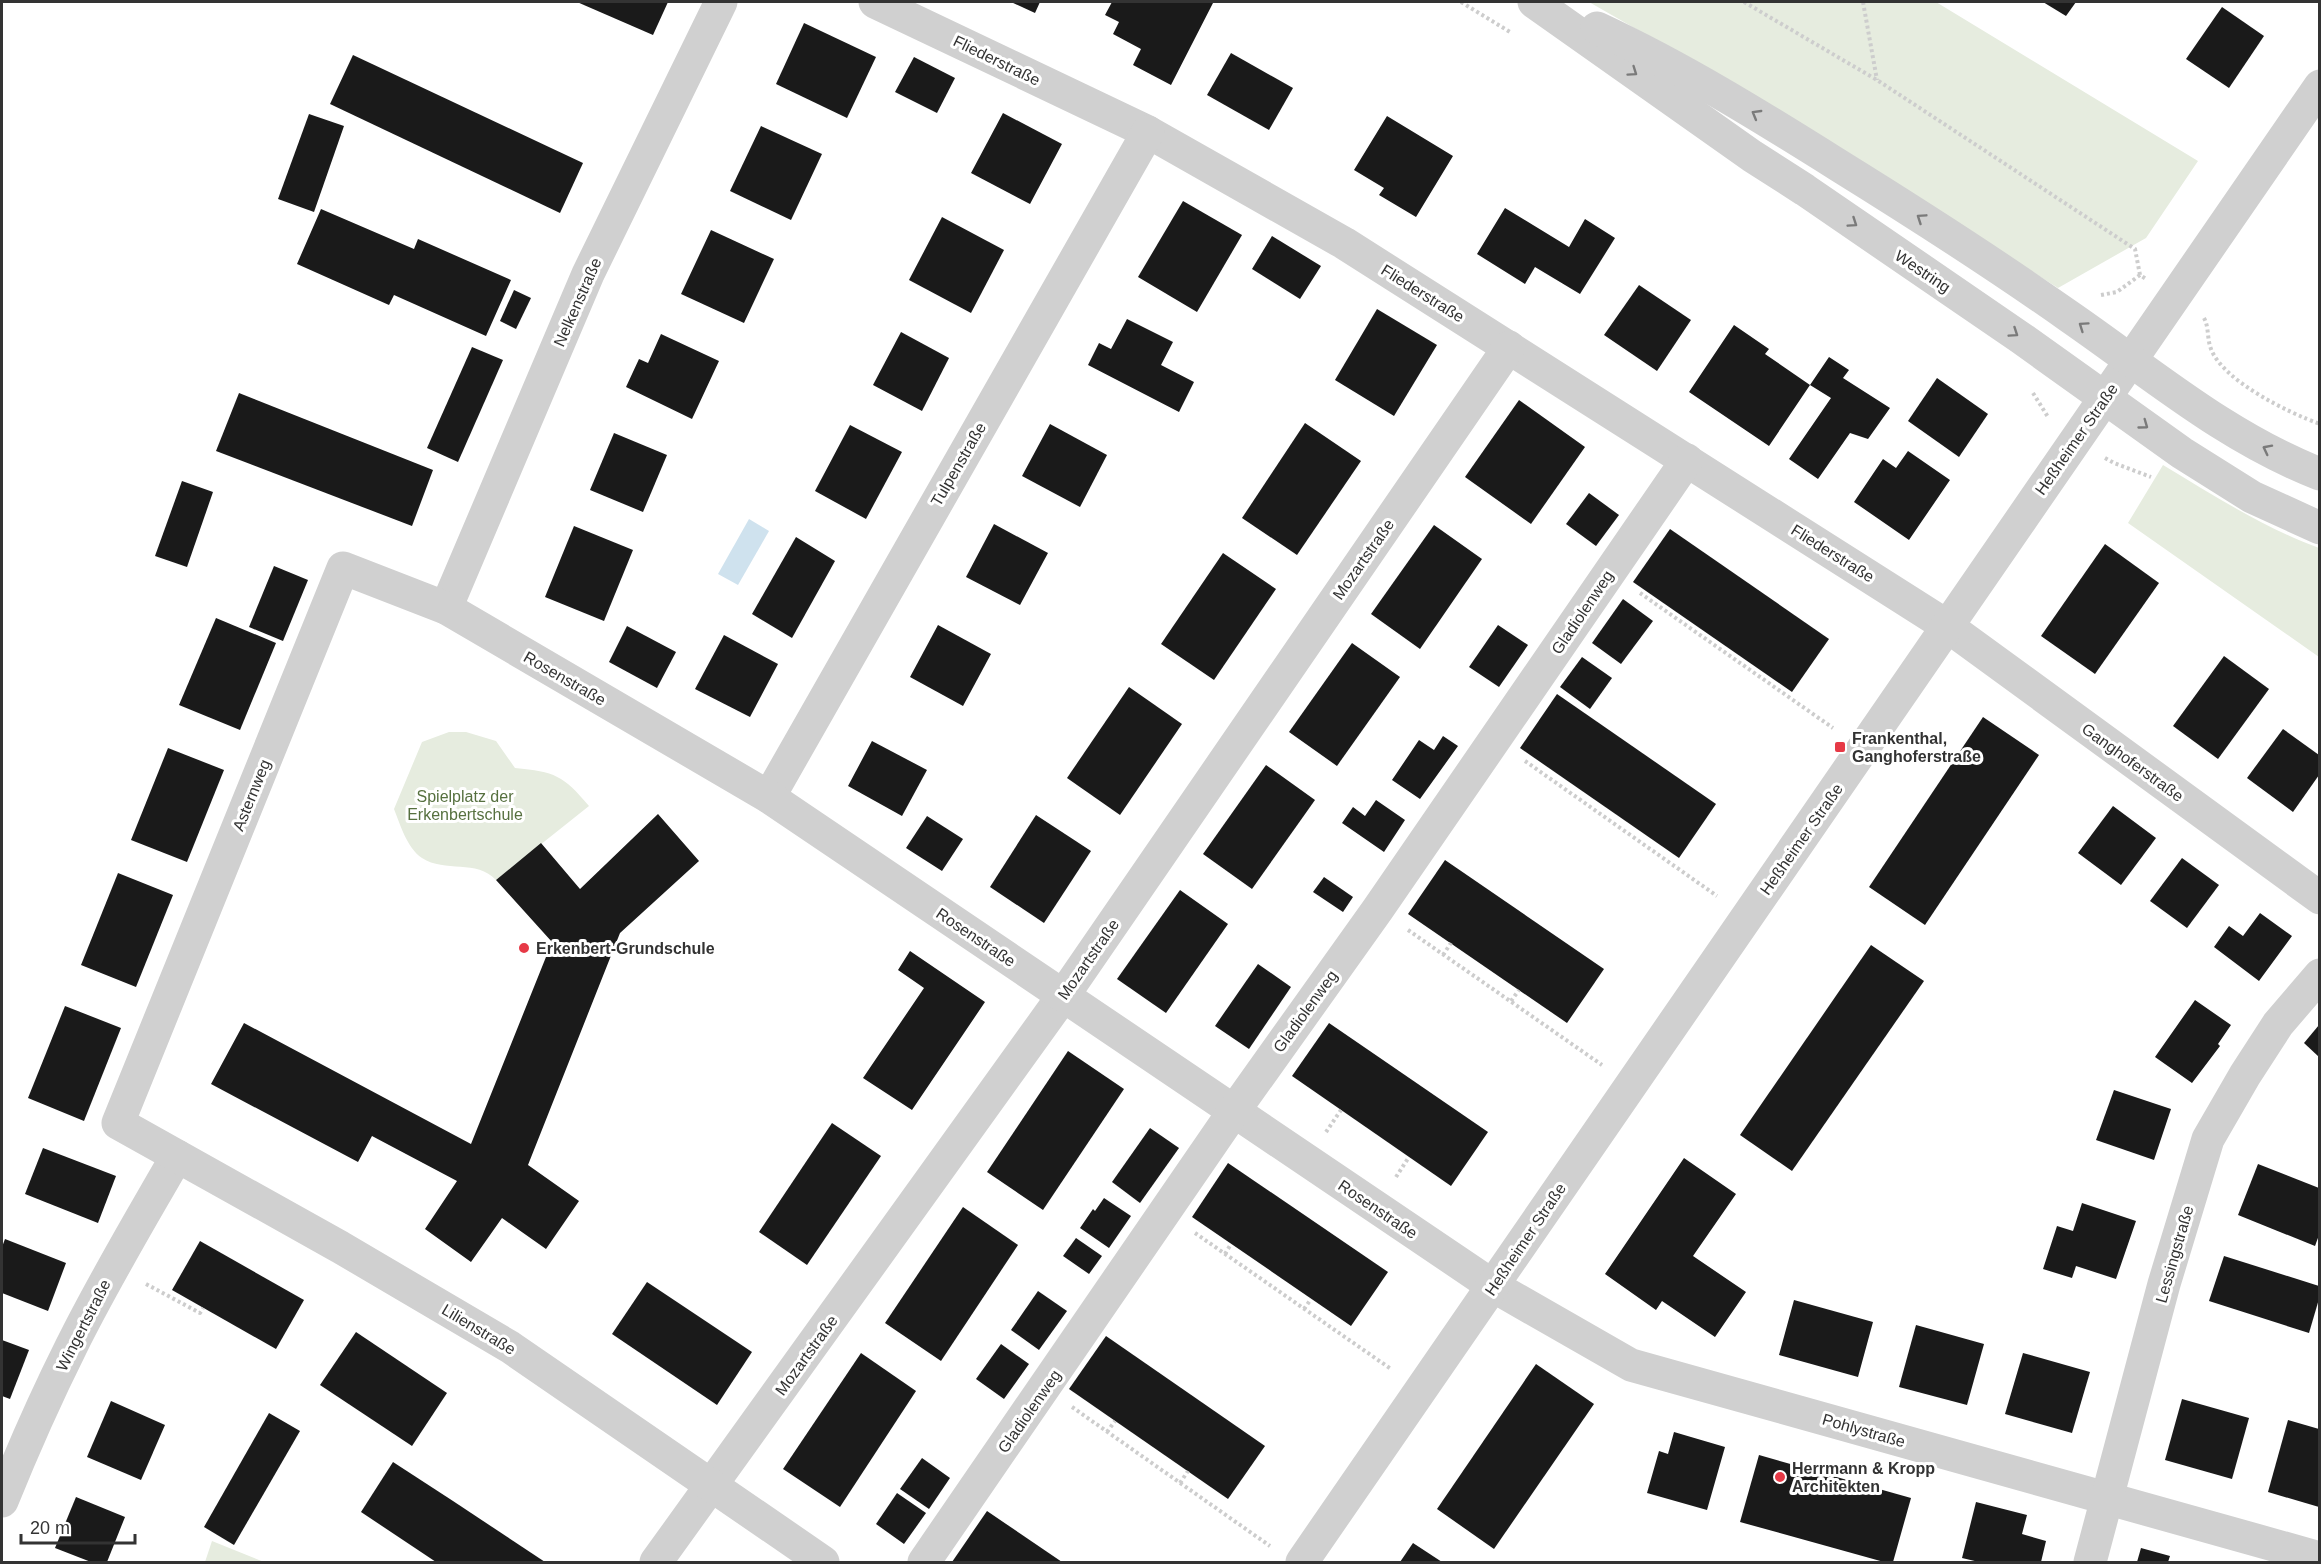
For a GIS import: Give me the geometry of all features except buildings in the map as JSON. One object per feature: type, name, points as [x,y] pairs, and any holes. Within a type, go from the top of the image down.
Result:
[{"type":"street","name":"Nelkenstraße","points":[[446,608],[588,274],[721,2]]},
{"type":"street","name":"Fliederstraße","points":[[875,2],[1148,132],[1344,243],[1947,626]]},
{"type":"street","name":"Westring","points":[[1534,2],[1752,156],[1805,190],[2105,397],[2182,453],[2252,497],[2319,528]]},
{"type":"street","points":[[1540,2],[1652,54],[1774,124],[1888,196],[2069,316],[2226,427],[2263,448],[2319,474]]},
{"type":"street","name":"Heßheimer Straße","points":[[1289,1556],[1421,1390],[2319,86]]},
{"type":"street","name":"Tulpenstraße","points":[[769,796],[1148,132]]},
{"type":"street","name":"Mozartstraße","points":[[656,1563],[1063,996],[1509,347]]},
{"type":"street","name":"Gladiolenweg","points":[[924,1563],[1234,1111],[1378,909],[1687,460]]},
{"type":"street","name":"Asternweg","points":[[118,1123],[343,568],[446,608]]},
{"type":"street","name":"Rosenstraße","points":[[446,608],[769,796],[1493,1286]]},
{"type":"street","name":"Ganghoferstraße","points":[[1947,626],[2319,898]]},
{"type":"street","name":"Lessingstraße","points":[[2090,1563],[2164,1284],[2208,1140],[2245,1075],[2278,1024],[2319,975]]},
{"type":"street","name":"Lilienstraße","points":[[118,1123],[340,1247],[510,1347],[823,1563]]},
{"type":"street","name":"Wingertstraße","points":[[2,1501],[52,1385],[114,1266],[177,1156]]},
{"type":"street","name":"Pohlystraße","points":[[1493,1286],[1631,1365],[2319,1558]]},
{"type":"path","points":[[1744,2],[1877,80],[2135,249],[2140,275]]},
{"type":"path","points":[[1863,2],[1877,80]]},
{"type":"path","points":[[2231,377],[2297,416],[2319,424]]},
{"type":"path","points":[[1610,572],[1671,612],[1751,671],[1863,748]]},
{"type":"path","points":[[1751,671],[1754,666]]},
{"type":"path","points":[[1495,740],[1747,917]]},
{"type":"path","points":[[1564,788],[1568,782]]},
{"type":"path","points":[[1634,837],[1639,831]]},
{"type":"path","points":[[1378,909],[1631,1085]]},
{"type":"path","points":[[1443,955],[1451,943]]},
{"type":"path","points":[[1511,1001],[1519,990]]},
{"type":"path","points":[[1165,1212],[1421,1390]]},
{"type":"path","points":[[1225,1254],[1231,1244]]},
{"type":"path","points":[[114,1266],[200,1314],[203,1308]]},
{"type":"path","points":[[1304,1309],[1311,1299]]},
{"type":"path","points":[[1045,1388],[1289,1556]]},
{"type":"path","points":[[1107,1432],[1115,1421]]},
{"type":"path","points":[[1180,1483],[1188,1472]]},
{"type":"green space","points":[[1589,2],[1936,2],[2198,161],[2146,238],[2058,288],[1785,114]]},
{"type":"green space","points":[[2163,465],[2259,521],[2319,548],[2319,657],[2128,523]]},
{"type":"green space","name":"Spielplatz der Erkenbertschule","points":[[449,732],[466,732],[496,741],[515,768],[540,771],[565,781],[589,806],[496,880],[480,870],[441,865],[422,858],[408,842],[394,809],[422,742]]},
{"type":"green space","points":[[212,1541],[264,1562],[205,1562]]},
{"type":"water","points":[[749,519],[769,531],[738,585],[718,574]]},
{"type":"place","name":"Frankenthal, Ganghoferstraße","points":[[1840,747]]},
{"type":"place","name":"Erkenbert-Grundschule","points":[[524,948]]},
{"type":"place","name":"Herrmann & Kropp Architekten","points":[[1780,1477]]}]
